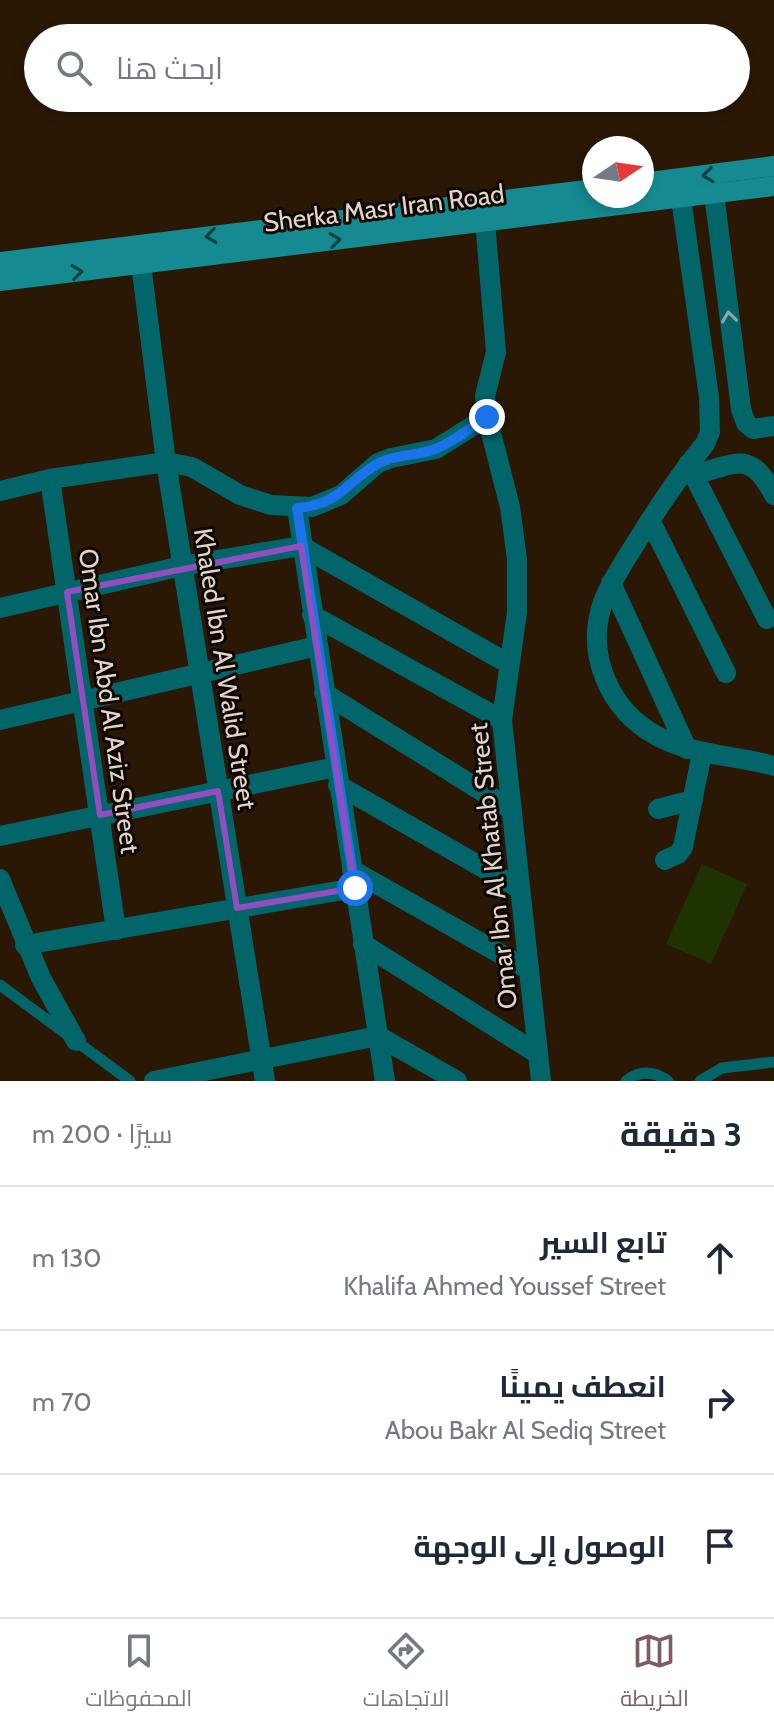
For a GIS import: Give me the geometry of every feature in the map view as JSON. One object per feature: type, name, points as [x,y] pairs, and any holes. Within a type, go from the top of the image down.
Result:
[{"type":"main road","points":[[654,181],[774,166]]},
{"type":"main road","name":"Sherka Masr Iran Road","points":[[0,281],[774,186]]},
{"type":"main road","name":"Sherka Masr Iran Road","points":[[0,262],[582,190]]},
{"type":"street","points":[[714,193],[739,395],[746,423],[753,429],[774,426]]},
{"type":"street","points":[[681,198],[709,397],[710,432],[691,470],[650,520],[611,583],[602,604],[597,629],[598,656],[605,680],[618,703],[635,722],[657,736],[695,751],[774,766]]},
{"type":"street","name":"Omar Ibn Al Khatab Street","points":[[485,221],[496,337],[495,363],[487,381],[485,396],[487,417],[510,507],[517,559],[517,612],[502,720],[541,1081]]},
{"type":"street","points":[[688,247],[698,243],[720,243]]},
{"type":"street","name":"Khaled Ibn Al Walid Street","points":[[141,264],[166,462],[198,673],[265,1081]]},
{"type":"street","points":[[709,397],[739,395]]},
{"type":"street","points":[[0,491],[50,479],[166,462],[192,467],[240,495],[271,505],[297,508],[327,502],[341,495],[378,463],[436,449],[487,417]]},
{"type":"street","points":[[691,470],[747,464],[758,468],[774,495]]},
{"type":"street","points":[[691,470],[767,619]]},
{"type":"street","name":"Omar Ibn Abd Al Aziz Street","points":[[50,479],[116,930]]},
{"type":"street","points":[[297,508],[385,1081]]},
{"type":"street","points":[[650,520],[726,673]]},
{"type":"street","points":[[0,608],[182,566],[301,546],[509,664]]},
{"type":"street","points":[[611,583],[695,751],[693,800],[683,847],[678,854],[665,860]]},
{"type":"street","points":[[312,615],[502,720]]},
{"type":"street","points":[[0,720],[317,646]]},
{"type":"street","points":[[324,693],[512,810]]},
{"type":"street","points":[[0,836],[218,791],[337,776],[520,889]]},
{"type":"street","points":[[658,809],[693,800]]},
{"type":"street","points":[[0,879],[25,945],[76,1041]]},
{"type":"street","points":[[25,945],[237,908],[353,879],[529,970]]},
{"type":"street","points":[[363,944],[538,1054]]},
{"type":"street","points":[[154,1081],[378,1036],[457,1081]]},
{"type":"lane","points":[[0,985],[130,1081]]},
{"type":"lane","points":[[700,1081],[722,1068],[774,1062]]},
{"type":"lane","points":[[626,1081],[638,1074],[653,1073],[668,1081]]},
{"type":"highlighted area","points":[[301,546],[355,888],[237,908],[218,791],[100,815],[67,592]]},
{"type":"green space","points":[[702,864],[747,884],[711,964],[666,944]]},
{"type":"route","points":[[355,888],[297,508],[327,502],[341,495],[378,463],[436,449],[487,417]]}]
